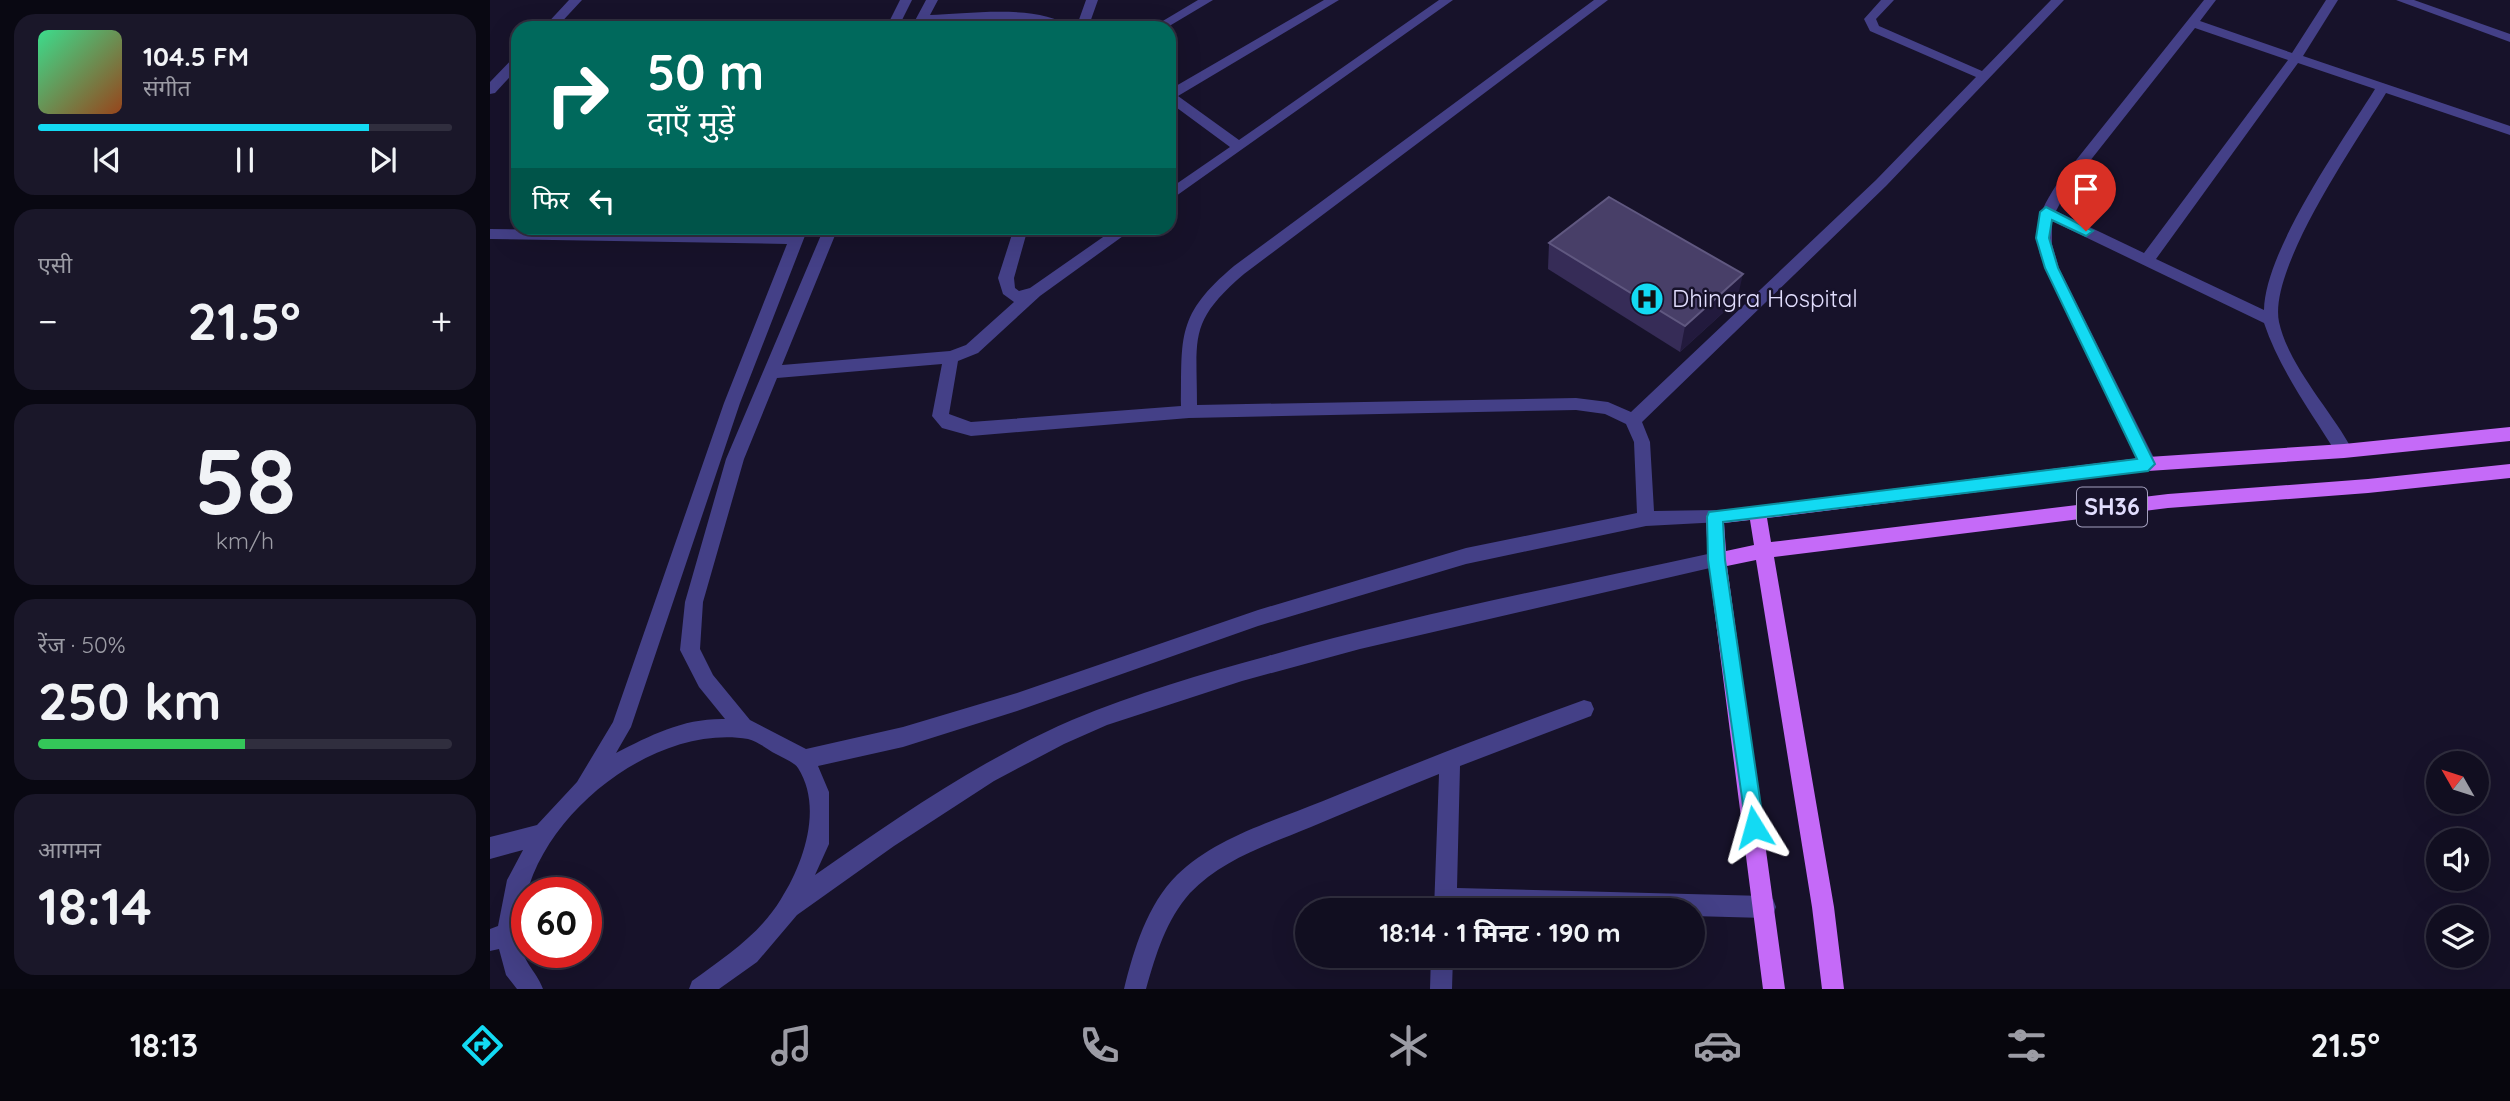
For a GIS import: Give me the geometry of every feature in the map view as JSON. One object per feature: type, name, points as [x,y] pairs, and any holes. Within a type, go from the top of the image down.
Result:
[{"type":"main road","name":"SH36","points":[[1715,517],[2148,464],[2344,450],[2510,433]]},
{"type":"main road","name":"SH36","points":[[1717,560],[1763,551],[2168,501],[2368,486],[2510,471]]},
{"type":"main road","points":[[1757,511],[1823,907],[1833,989]]},
{"type":"main road","points":[[1715,517],[1717,560],[1774,989]]},
{"type":"street","points":[[556,21],[576,0]]},
{"type":"street","points":[[896,21],[906,0]]},
{"type":"street","points":[[921,21],[932,0]]},
{"type":"street","points":[[1084,21],[1092,0]]},
{"type":"street","points":[[1170,21],[1207,0]]},
{"type":"street","points":[[1176,92],[1333,0]]},
{"type":"street","points":[[1176,191],[1447,0]]},
{"type":"street","points":[[1189,412],[1191,329],[1199,310],[1213,292],[1602,0]]},
{"type":"street","points":[[1888,0],[1870,19],[1874,28],[1984,76]]},
{"type":"street","points":[[1633,420],[1881,183],[2058,0]]},
{"type":"street","points":[[2148,464],[2052,268],[2042,238],[2046,212],[2062,187],[2210,0]]},
{"type":"street","points":[[2147,260],[2296,57],[2332,0]]},
{"type":"street","points":[[2402,0],[2510,38]]},
{"type":"street","points":[[972,21],[1024,18],[1050,21]]},
{"type":"street","points":[[2193,23],[2510,131]]},
{"type":"street","points":[[490,90],[511,68]]},
{"type":"street","points":[[2344,450],[2285,352],[2271,320],[2271,293],[2281,264],[2383,88]]},
{"type":"street","points":[[1176,101],[1239,147]]},
{"type":"street","points":[[2046,212],[2271,320]]},
{"type":"street","points":[[490,234],[511,234]]},
{"type":"street","points":[[532,989],[514,967],[499,937],[518,880],[543,834],[579,793],[621,727],[732,402],[797,235]]},
{"type":"street","points":[[744,728],[706,681],[691,650],[694,602],[735,459],[828,235]]},
{"type":"street","points":[[1019,235],[1006,278],[1008,290],[1017,297],[1035,292]]},
{"type":"street","points":[[771,373],[951,357],[972,349],[1035,292],[1115,235]]},
{"type":"street","points":[[951,357],[940,416],[948,423],[971,429],[1189,412],[1576,404],[1608,408],[1633,420],[1642,442],[1646,519]]},
{"type":"street","points":[[804,759],[903,737],[1017,702],[1258,618],[1466,556],[1646,519],[1715,517]]},
{"type":"street","points":[[700,989],[750,954],[789,907],[917,816],[1058,736],[1136,704],[1333,645],[1717,560]]},
{"type":"street","points":[[1135,989],[1144,954],[1164,908],[1196,874],[1238,848],[1450,758],[1584,709]]},
{"type":"street","points":[[579,793],[621,761],[666,738],[705,728],[753,730],[804,759],[819,792],[818,844],[789,907]]},
{"type":"street","points":[[1445,898],[1450,758]]},
{"type":"street","points":[[490,848],[543,834]]},
{"type":"street","points":[[1705,906],[1765,906]]},
{"type":"street","points":[[1441,989],[1442,968]]},
{"type":"building","points":[[1609,197],[1743,274],[1685,326],[1549,243]]},
{"type":"place","name":"Dhingra Hospital","points":[[1647,299]]},
{"type":"route","points":[[1754,827],[1717,560],[1715,517],[2148,464],[2052,268],[2042,238],[2046,212],[2086,231]]}]
